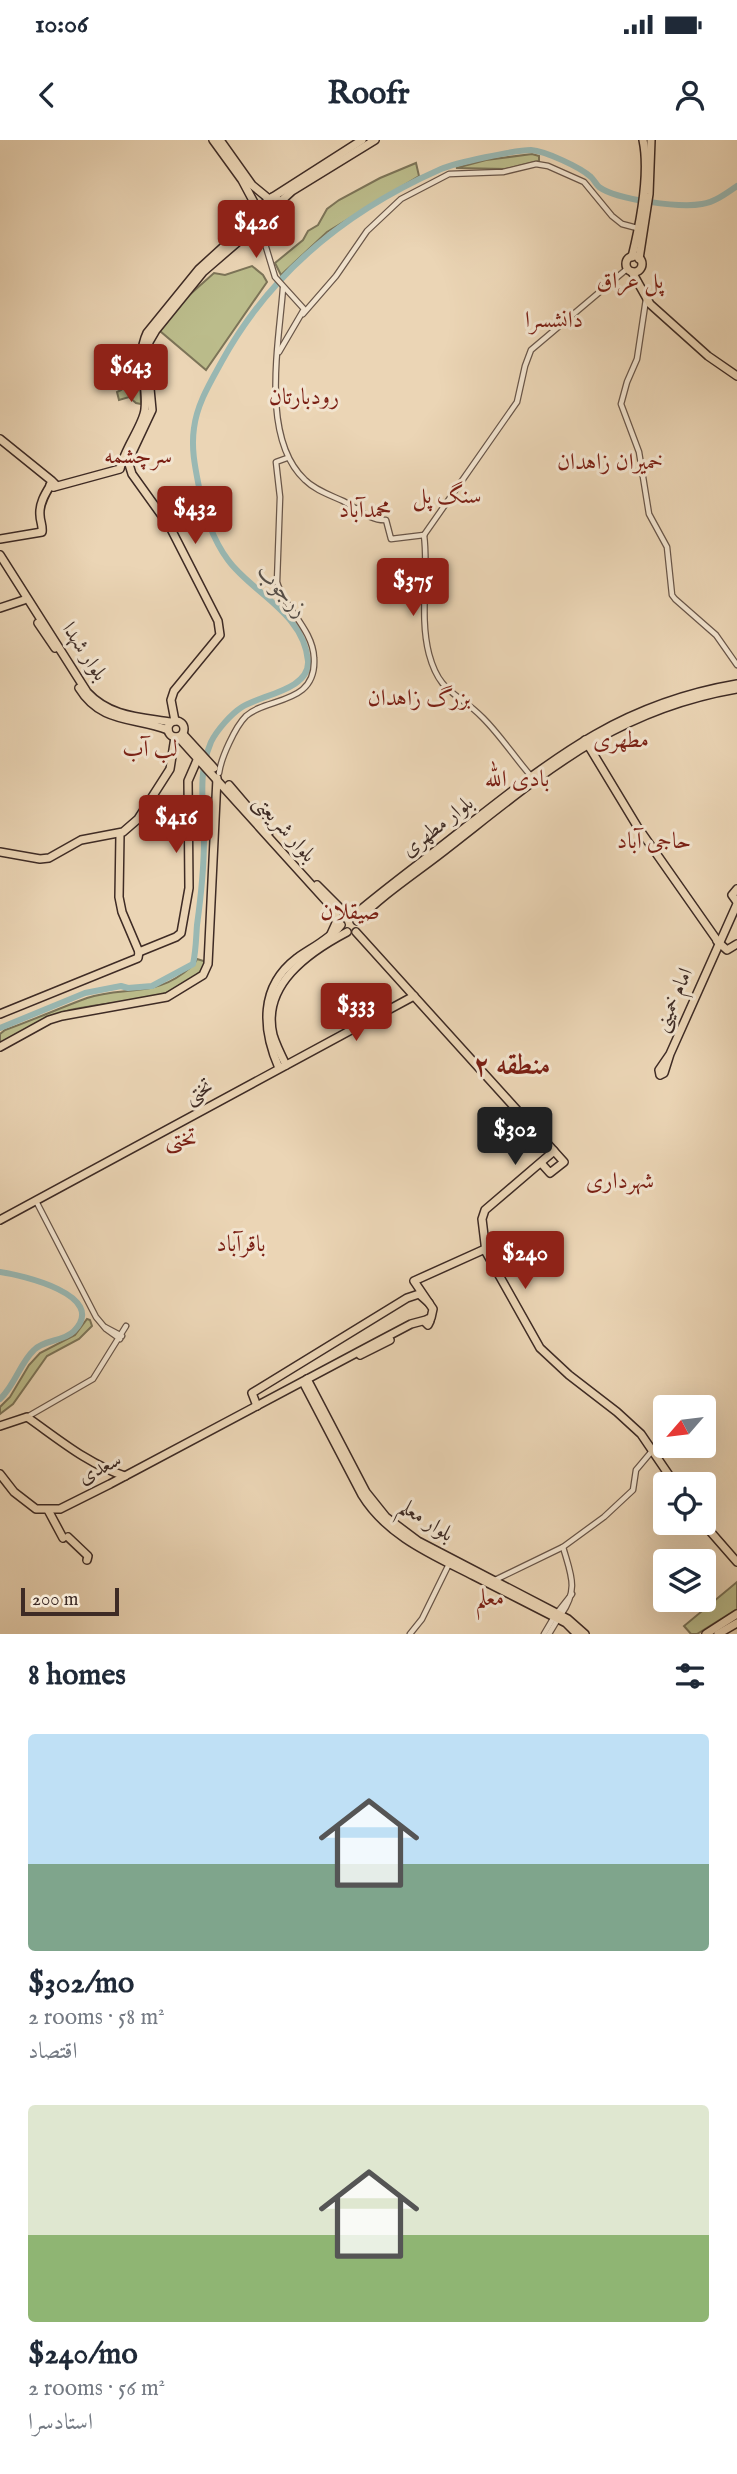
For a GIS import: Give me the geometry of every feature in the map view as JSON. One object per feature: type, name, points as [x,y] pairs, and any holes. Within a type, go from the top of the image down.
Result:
[{"type":"main road","points":[[213,140],[255,195],[274,199]]},
{"type":"main road","points":[[220,140],[255,195],[258,219]]},
{"type":"main road","points":[[179,736],[171,724],[171,700],[174,691],[220,635],[218,621],[163,515],[130,472],[128,464],[130,453],[152,410],[147,356],[149,342],[154,328],[203,272],[251,232],[274,199],[362,140]]},
{"type":"main road","points":[[334,161],[375,140]]},
{"type":"main road","points":[[643,140],[646,193]]},
{"type":"main road","points":[[636,258],[651,140]]},
{"type":"main road","points":[[119,470],[145,410],[141,359],[143,343],[199,269],[258,219],[274,211],[274,199]]},
{"type":"main road","points":[[633,270],[642,266],[636,258],[637,228],[643,208]]},
{"type":"main road","points":[[636,258],[627,263],[649,296],[679,330]]},
{"type":"main road","points":[[633,270],[647,304],[708,356],[737,376]]},
{"type":"main road","points":[[0,439],[52,484]]},
{"type":"main road","points":[[52,484],[119,470],[130,472]]},
{"type":"main road","points":[[0,539],[43,531],[39,510],[52,484]]},
{"type":"main road","name":"بلوار شهدا","points":[[0,555],[71,670]]},
{"type":"main road","name":"بلوار شهدا","points":[[0,563],[87,692],[106,708],[122,715],[171,724]]},
{"type":"main road","points":[[0,608],[23,600]]},
{"type":"main road","name":"بلوار مطهری","points":[[352,917],[530,779],[585,742],[646,708],[737,686]]},
{"type":"main road","points":[[0,852],[49,858],[81,840],[120,834],[138,818],[170,769],[183,724],[171,724]]},
{"type":"main road","name":"بلوار شریعتی","points":[[179,736],[216,773],[336,909],[352,917]]},
{"type":"main road","name":"بلوار شریعتی","points":[[179,736],[200,758]]},
{"type":"main road","points":[[585,742],[637,826],[714,940],[727,950],[737,944]]},
{"type":"main road","points":[[173,752],[190,749]]},
{"type":"main road","points":[[139,952],[181,933],[189,887],[188,781],[200,758]]},
{"type":"main road","points":[[2,1048],[56,1018],[167,997],[207,970],[216,773]]},
{"type":"main road","points":[[0,1014],[138,958],[139,952],[125,921],[119,897],[120,834]]},
{"type":"main road","name":"امام خمینی","points":[[659,1070],[662,1075],[736,902],[732,895],[737,889]]},
{"type":"main road","points":[[331,934],[336,909]]},
{"type":"main road","points":[[352,917],[359,928],[351,934],[340,920],[352,917]]},
{"type":"main road","points":[[278,1055],[268,1040],[267,1019],[269,999],[275,981],[296,958],[344,928]]},
{"type":"main road","points":[[282,1067],[272,1020],[275,999],[281,985],[292,970],[344,928]]},
{"type":"main road","points":[[356,932],[564,1162],[550,1173],[541,1163]]},
{"type":"main road","name":"تختی","points":[[0,1220],[414,996]]},
{"type":"main road","points":[[554,1151],[485,1210],[485,1249],[544,1354],[617,1412],[643,1438],[667,1472]]},
{"type":"main road","points":[[429,1303],[414,1281],[485,1249]]},
{"type":"main road","points":[[257,1406],[252,1393],[419,1289]]},
{"type":"main road","points":[[407,1298],[419,1294],[429,1303]]},
{"type":"main road","name":"سعدی","points":[[48,1510],[60,1509],[428,1321],[433,1310],[429,1303]]},
{"type":"main road","name":"سعدی","points":[[223,1425],[304,1383]]},
{"type":"main road","name":"بلوار معلم","points":[[304,1383],[373,1507],[397,1533],[450,1564],[504,1586],[559,1615],[584,1634]]},
{"type":"main road","name":"بلوار معلم","points":[[304,1383],[373,1507],[418,1541],[559,1615],[577,1634]]},
{"type":"main road","points":[[0,1426],[27,1417],[76,1451],[110,1471],[125,1476]]},
{"type":"main road","points":[[643,1438],[664,1468]]},
{"type":"main road","points":[[80,1499],[83,1494],[109,1481],[112,1477],[110,1471]]},
{"type":"main road","points":[[0,1474],[24,1501],[36,1509],[48,1510],[66,1537]]},
{"type":"main road","points":[[56,1523],[60,1509]]},
{"type":"main road","points":[[713,1535],[737,1562]]},
{"type":"main road","points":[[706,1634],[737,1614]]},
{"type":"main road","points":[[718,1634],[737,1623]]},
{"type":"street","points":[[279,352],[304,312],[336,276],[367,231],[401,199],[449,174],[503,172],[536,164],[548,166],[583,182],[612,216],[622,224],[637,228]]},
{"type":"street","points":[[258,219],[275,276],[304,312]]},
{"type":"street","points":[[251,232],[262,233]]},
{"type":"street","points":[[530,779],[481,715],[444,688],[435,669],[429,654],[425,627],[424,535],[517,402],[531,350],[633,270]]},
{"type":"street","points":[[284,288],[275,386],[281,440],[288,458],[310,485],[377,520],[386,520],[391,539],[424,535]]},
{"type":"street","points":[[647,304],[637,359],[626,382],[621,404],[639,452],[649,514],[667,547],[672,595],[716,635],[737,666]]},
{"type":"street","points":[[280,337],[286,340]]},
{"type":"street","points":[[216,773],[244,718],[286,700],[305,687],[313,668],[314,659],[309,640],[280,592],[277,582],[280,497],[276,462],[288,458]]},
{"type":"street","points":[[342,516],[358,508]]},
{"type":"street","points":[[27,1417],[93,1379],[118,1338],[96,1317],[36,1200]]},
{"type":"street","points":[[492,1582],[563,1547],[604,1517],[633,1490],[636,1470],[652,1451]]},
{"type":"street","points":[[546,1634],[573,1593],[563,1547]]},
{"type":"street","points":[[410,1634],[422,1619],[450,1564]]},
{"type":"street","points":[[503,1577],[504,1586]]},
{"type":"green space","points":[[532,154],[539,156],[539,161],[506,169],[456,168],[486,160]]},
{"type":"green space","points":[[416,163],[419,176],[327,232],[281,275],[275,263],[303,240],[308,231],[318,225],[327,209],[380,178]]},
{"type":"green space","points":[[252,266],[267,282],[206,370],[160,331],[186,298],[214,273],[225,275]]},
{"type":"green space","points":[[139,361],[141,404],[129,397],[119,400],[117,392],[121,390],[112,371]]},
{"type":"green space","points":[[197,959],[207,962],[195,977],[180,987],[142,999],[63,1012],[0,1045],[0,1034],[5,1030],[87,998],[148,988],[171,981],[193,966]]},
{"type":"green space","points":[[87,1319],[92,1326],[79,1339],[47,1356],[13,1404],[0,1414],[0,1407],[10,1397],[29,1365],[40,1353],[75,1335]]},
{"type":"green space","points":[[737,1582],[737,1609],[697,1634],[691,1634],[684,1626],[701,1612],[716,1612],[716,1599]]},
{"type":"waterway","name":"زرجوب","points":[[0,1028],[85,993],[121,986],[152,986],[193,964],[203,861],[202,790],[204,766],[211,742],[238,710],[293,685],[306,671],[308,661],[297,630],[276,605],[238,572],[218,544],[203,506],[194,458],[194,428],[205,394],[222,361],[264,299],[288,272],[344,224],[407,185],[441,169],[471,160],[499,154],[537,151],[579,169],[608,192],[665,204],[707,203],[737,186]]},
{"type":"waterway","name":"زرجوب","points":[[0,1272],[25,1277],[58,1289],[72,1297],[80,1307],[82,1318],[70,1335],[38,1346],[0,1399]]},
{"type":"district","name":"پل عراق","points":[[630,281]]},
{"type":"district","name":"دانشسرا","points":[[554,320]]},
{"type":"district","name":"رودبارتان","points":[[304,397]]},
{"type":"district","name":"سرچشمه","points":[[138,456]]},
{"type":"district","name":"خمیران زاهدان","points":[[610,462]]},
{"type":"district","name":"سنگ پل","points":[[447,496]]},
{"type":"district","name":"محمدآباد","points":[[365,510]]},
{"type":"district","name":"بزرگ زاهدان","points":[[419,698]]},
{"type":"district","name":"مطهری","points":[[621,740]]},
{"type":"district","name":"لب آب","points":[[150,749]]},
{"type":"district","name":"بادی الله","points":[[517,779]]},
{"type":"district","name":"حاجی آباد","points":[[654,841]]},
{"type":"district","name":"صیقلان","points":[[350,912]]},
{"type":"district","name":"منطقه ۲","points":[[512,1066]]},
{"type":"district","name":"تختی","points":[[181,1139]]},
{"type":"district","name":"شهرداری","points":[[620,1181]]},
{"type":"district","name":"باقرآباد","points":[[241,1244]]},
{"type":"district","name":"معلم","points":[[490,1598]]}]
